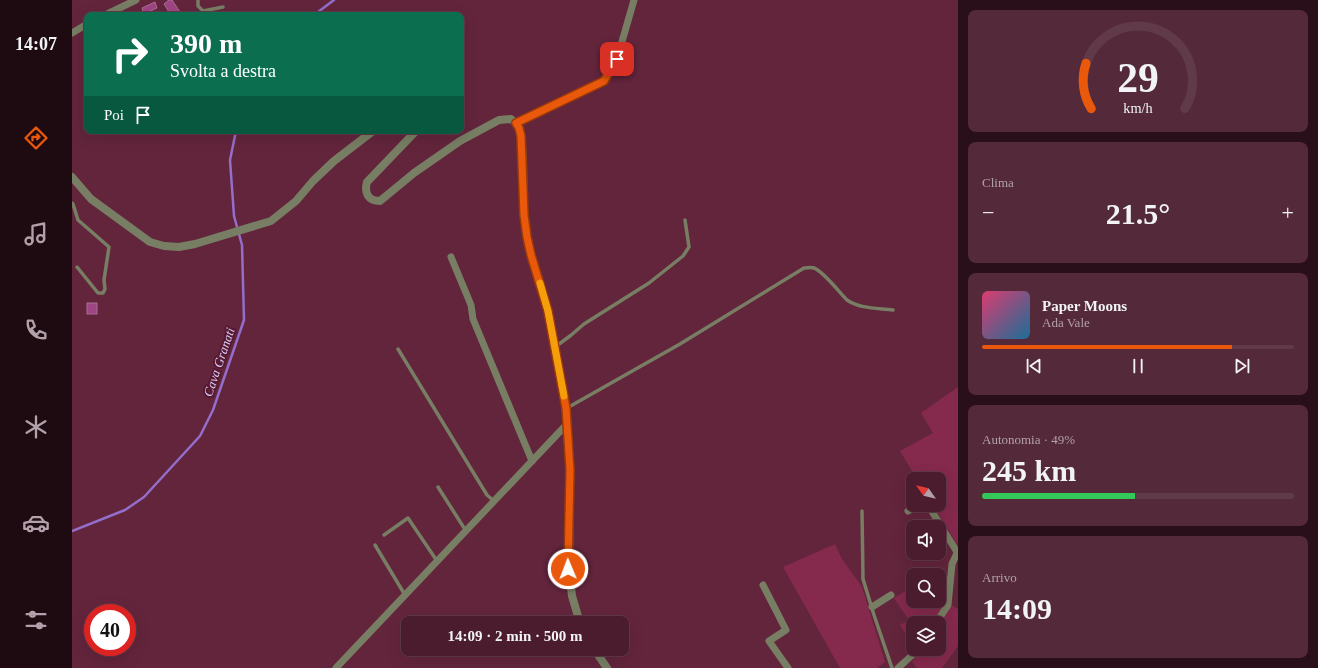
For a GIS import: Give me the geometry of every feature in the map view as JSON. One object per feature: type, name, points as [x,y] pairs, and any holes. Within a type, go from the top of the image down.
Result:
[{"type":"street","points":[[111,12],[136,0]]},
{"type":"street","points":[[516,123],[604,81],[617,59],[634,0]]},
{"type":"street","points":[[72,33],[84,26]]},
{"type":"street","points":[[413,134],[367,182],[365,189],[366,194],[374,201],[380,201],[414,173],[460,141],[499,120],[511,120],[516,123],[519,128],[521,136],[524,215],[527,237],[548,311],[566,408],[570,470],[568,569],[572,596],[578,616]]},
{"type":"street","points":[[72,177],[92,199],[150,242],[171,247],[180,247],[195,244],[271,221],[296,201],[313,181],[334,161],[369,134]]},
{"type":"street","points":[[451,258],[471,305],[473,319],[532,461]]},
{"type":"street","points":[[336,668],[567,424]]},
{"type":"street","points":[[932,512],[957,552],[952,564],[948,605],[941,616]]},
{"type":"street","points":[[763,585],[786,630],[769,641],[788,668]]},
{"type":"street","points":[[872,607],[891,595]]},
{"type":"street","points":[[599,656],[607,668]]},
{"type":"street","points":[[898,668],[911,656]]},
{"type":"lane","points":[[198,0],[198,6],[203,11],[223,7]]},
{"type":"lane","points":[[72,203],[74,204],[78,220],[109,247],[104,280],[105,289],[103,293],[98,293],[77,267]]},
{"type":"lane","points":[[555,347],[584,324],[649,283],[684,256],[689,247],[685,220]]},
{"type":"lane","points":[[566,408],[680,344],[804,268],[815,268],[821,272],[847,300],[853,304],[893,310]]},
{"type":"lane","points":[[398,349],[487,495],[494,500]]},
{"type":"lane","points":[[438,487],[466,530]]},
{"type":"lane","points":[[862,511],[863,579],[892,668]]},
{"type":"lane","points":[[384,535],[408,518],[437,561]]},
{"type":"lane","points":[[375,545],[405,595]]},
{"type":"shaded area","points":[[958,387],[958,546],[946,526],[946,520],[942,520],[937,512],[946,512],[946,472],[913,472],[900,451],[933,433],[921,413]]},
{"type":"shaded area","points":[[835,544],[842,559],[862,587],[885,662],[877,668],[840,668],[783,567]]},
{"type":"shaded area","points":[[906,590],[906,608],[942,608],[937,616],[906,616],[894,598]]},
{"type":"shaded area","points":[[951,605],[958,609],[958,646],[942,668],[917,668],[912,662],[917,656],[946,656],[946,616],[944,616]]},
{"type":"shaded area","points":[[906,622],[906,634],[900,625]]},
{"type":"building","points":[[169,0],[172,0],[180,12],[169,12],[164,4]]},
{"type":"building","points":[[155,2],[157,8],[148,12],[143,12],[142,8]]},
{"type":"building","points":[[87,303],[97,303],[97,314],[87,314]]},
{"type":"waterway","name":"Cava Granati","points":[[318,12],[334,0]]},
{"type":"waterway","name":"Cava Granati","points":[[72,531],[125,510],[144,497],[200,436],[213,410],[244,320],[242,245],[234,216],[230,160],[235,134]]},
{"type":"slow traffic","points":[[540,283],[548,311],[564,396]]},
{"type":"route","points":[[568,569],[570,470],[566,408],[548,311],[527,237],[524,215],[521,136],[516,123],[604,81],[617,59]]}]
